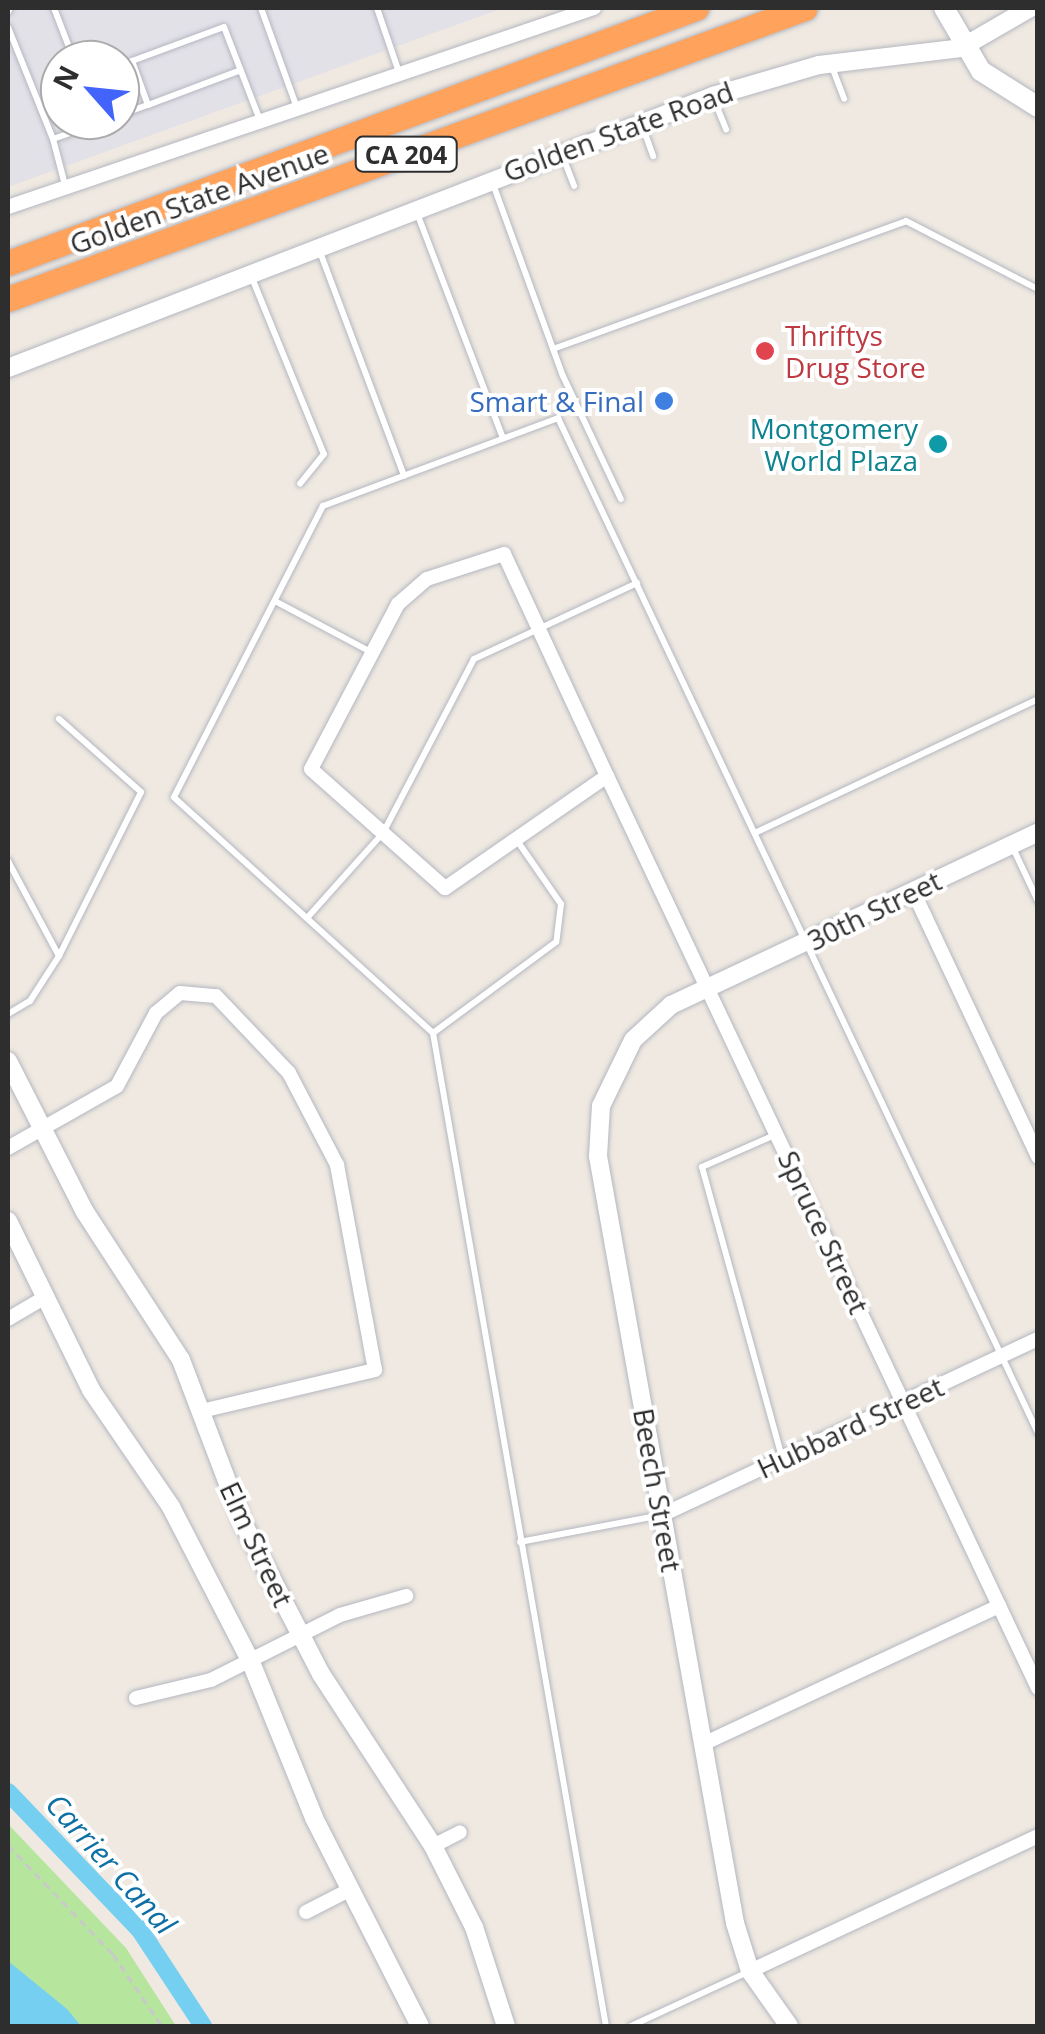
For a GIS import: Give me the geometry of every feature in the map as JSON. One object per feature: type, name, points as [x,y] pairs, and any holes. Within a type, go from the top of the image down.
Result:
[{"type":"highway","name":"Golden State Avenue","points":[[8,263],[696,8]]},
{"type":"highway","name":"Golden State Avenue","points":[[8,298],[804,8]]},
{"type":"main road","points":[[944,8],[961,48],[1038,107]]},
{"type":"street","points":[[8,207],[401,76],[552,14],[594,8]]},
{"type":"street","name":"Golden State Road","points":[[44,356],[491,178],[713,96],[830,64],[961,48],[1030,8]]},
{"type":"street","points":[[8,368],[44,356]]},
{"type":"street","points":[[8,384],[44,356]]},
{"type":"street","name":"Spruce Street","points":[[607,776],[445,888],[312,769],[372,653],[411,590],[504,554],[1038,1688]]},
{"type":"street","name":"30th Street","points":[[709,986],[1038,832]]},
{"type":"street","points":[[913,891],[1038,1157]]},
{"type":"street","name":"Beech Street","points":[[709,986],[633,1040],[608,1083],[598,1131],[703,1744],[750,1971],[789,2026]]},
{"type":"street","points":[[8,1148],[117,1086],[156,1014],[180,992],[216,996],[308,1101],[341,1182],[375,1370],[201,1411]]},
{"type":"street","name":"Elm Street","points":[[8,1061],[41,1132],[165,1328],[300,1634],[433,1846],[474,1927],[506,2026]]},
{"type":"street","name":"Elm Street","points":[[8,1221],[44,1298],[250,1660],[350,1890],[420,2026]]},
{"type":"street","points":[[8,1318],[44,1298]]},
{"type":"street","name":"Hubbard Street","points":[[662,1515],[1038,1339]]},
{"type":"street","points":[[136,1698],[250,1660],[300,1634],[406,1596]]},
{"type":"street","points":[[703,1744],[999,1606]]},
{"type":"street","points":[[433,1846],[460,1832]]},
{"type":"street","points":[[750,1971],[1038,1836]]},
{"type":"street","points":[[306,1912],[350,1890]]},
{"type":"lane","points":[[54,8],[66,40]]},
{"type":"lane","points":[[261,8],[298,112]]},
{"type":"lane","points":[[377,8],[401,76]]},
{"type":"lane","points":[[148,105],[132,61],[224,27],[261,124]]},
{"type":"lane","points":[[8,28],[40,106]]},
{"type":"lane","points":[[830,64],[844,99]]},
{"type":"lane","points":[[140,108],[241,70]]},
{"type":"lane","points":[[713,96],[726,129]]},
{"type":"lane","points":[[640,122],[653,156]]},
{"type":"lane","points":[[54,140],[66,188]]},
{"type":"lane","points":[[561,151],[574,186]]},
{"type":"lane","points":[[491,178],[553,348],[620,499]]},
{"type":"lane","points":[[415,208],[503,438]]},
{"type":"lane","points":[[553,348],[906,221],[1038,288]]},
{"type":"lane","points":[[318,246],[404,476]]},
{"type":"lane","points":[[249,273],[324,454],[300,484]]},
{"type":"lane","points":[[606,2026],[433,1033],[174,798],[323,506],[558,418],[810,941],[1038,1433]]},
{"type":"lane","points":[[307,918],[383,833],[474,660],[637,583]]},
{"type":"lane","points":[[274,601],[372,653]]},
{"type":"lane","points":[[757,832],[1038,699]]},
{"type":"lane","points":[[8,1014],[30,1001],[59,956],[141,792],[59,719]]},
{"type":"lane","points":[[433,1033],[556,942],[561,904],[516,839]]},
{"type":"lane","points":[[1011,844],[1038,901]]},
{"type":"lane","points":[[8,860],[59,956]]},
{"type":"lane","points":[[778,1134],[702,1168],[782,1458]]},
{"type":"lane","points":[[520,1542],[662,1515]]},
{"type":"lane","points":[[631,2026],[750,1971]]},
{"type":"path","points":[[8,1845],[113,1954],[162,2026]]},
{"type":"shaded area","points":[[8,8],[503,8],[140,139],[140,40],[40,40],[40,140],[138,140],[8,187]]},
{"type":"green space","points":[[8,1824],[126,1948],[176,2026],[8,2026]]},
{"type":"water","points":[[8,1961],[67,2009],[81,2026],[8,2026]]},
{"type":"waterway","name":"Carrier Canal","points":[[8,1792],[140,1930],[203,2026]]},
{"type":"place","name":"Thriftys Drug Store","points":[[765,351]]},
{"type":"place","name":"Smart & Final","points":[[664,401]]},
{"type":"place","name":"Montgomery World Plaza","points":[[938,444]]}]
